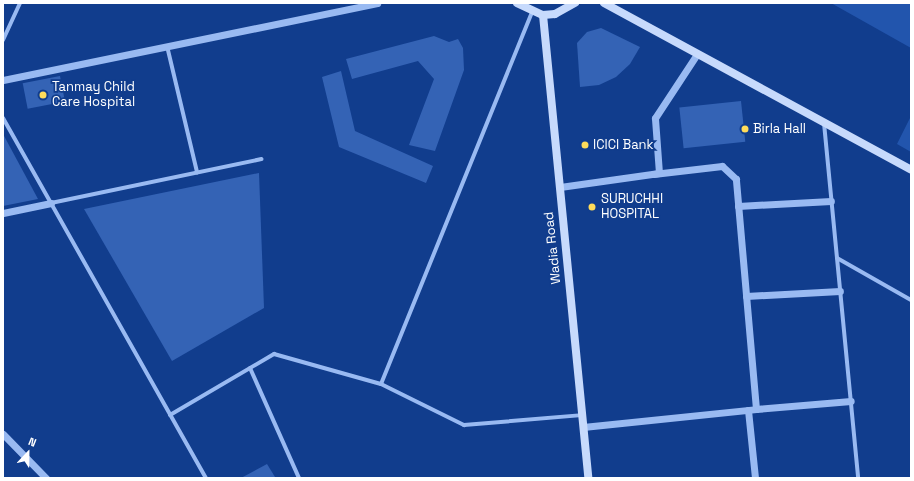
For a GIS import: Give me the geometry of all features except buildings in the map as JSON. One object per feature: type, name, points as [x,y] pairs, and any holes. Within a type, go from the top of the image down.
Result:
[{"type":"main road","points":[[517,3],[532,12],[543,15],[556,14],[575,3]]},
{"type":"main road","points":[[604,3],[911,170]]},
{"type":"main road","name":"Wadia Road","points":[[543,15],[588,478]]},
{"type":"street","points":[[3,40],[20,3]]},
{"type":"street","points":[[3,80],[377,3]]},
{"type":"street","points":[[381,384],[532,12]]},
{"type":"street","points":[[167,46],[198,172]]},
{"type":"street","points":[[653,174],[659,174],[655,118],[697,54]]},
{"type":"street","points":[[3,118],[206,478]]},
{"type":"street","points":[[824,122],[858,478]]},
{"type":"street","points":[[3,213],[261,159]]},
{"type":"street","points":[[560,187],[722,166],[736,179],[756,409]]},
{"type":"street","points":[[738,206],[831,201]]},
{"type":"street","points":[[837,258],[911,300]]},
{"type":"street","points":[[746,296],[840,291]]},
{"type":"street","points":[[170,415],[274,354],[381,384],[464,425],[582,415]]},
{"type":"street","points":[[250,368],[299,478]]},
{"type":"street","points":[[583,427],[756,409],[851,401]]},
{"type":"street","points":[[748,410],[755,478]]},
{"type":"street","points":[[3,434],[46,478]]},
{"type":"shaded area","points":[[831,3],[911,3],[911,48]]},
{"type":"shaded area","points":[[911,116],[911,152],[897,144]]},
{"type":"place","name":"Tanmay Child Care Hospital","points":[[43,95]]},
{"type":"place","name":"Birla Hall","points":[[745,129]]},
{"type":"place","name":"ICICI Bank","points":[[585,145]]},
{"type":"place","name":"SURUCHHI HOSPITAL","points":[[592,207]]}]
